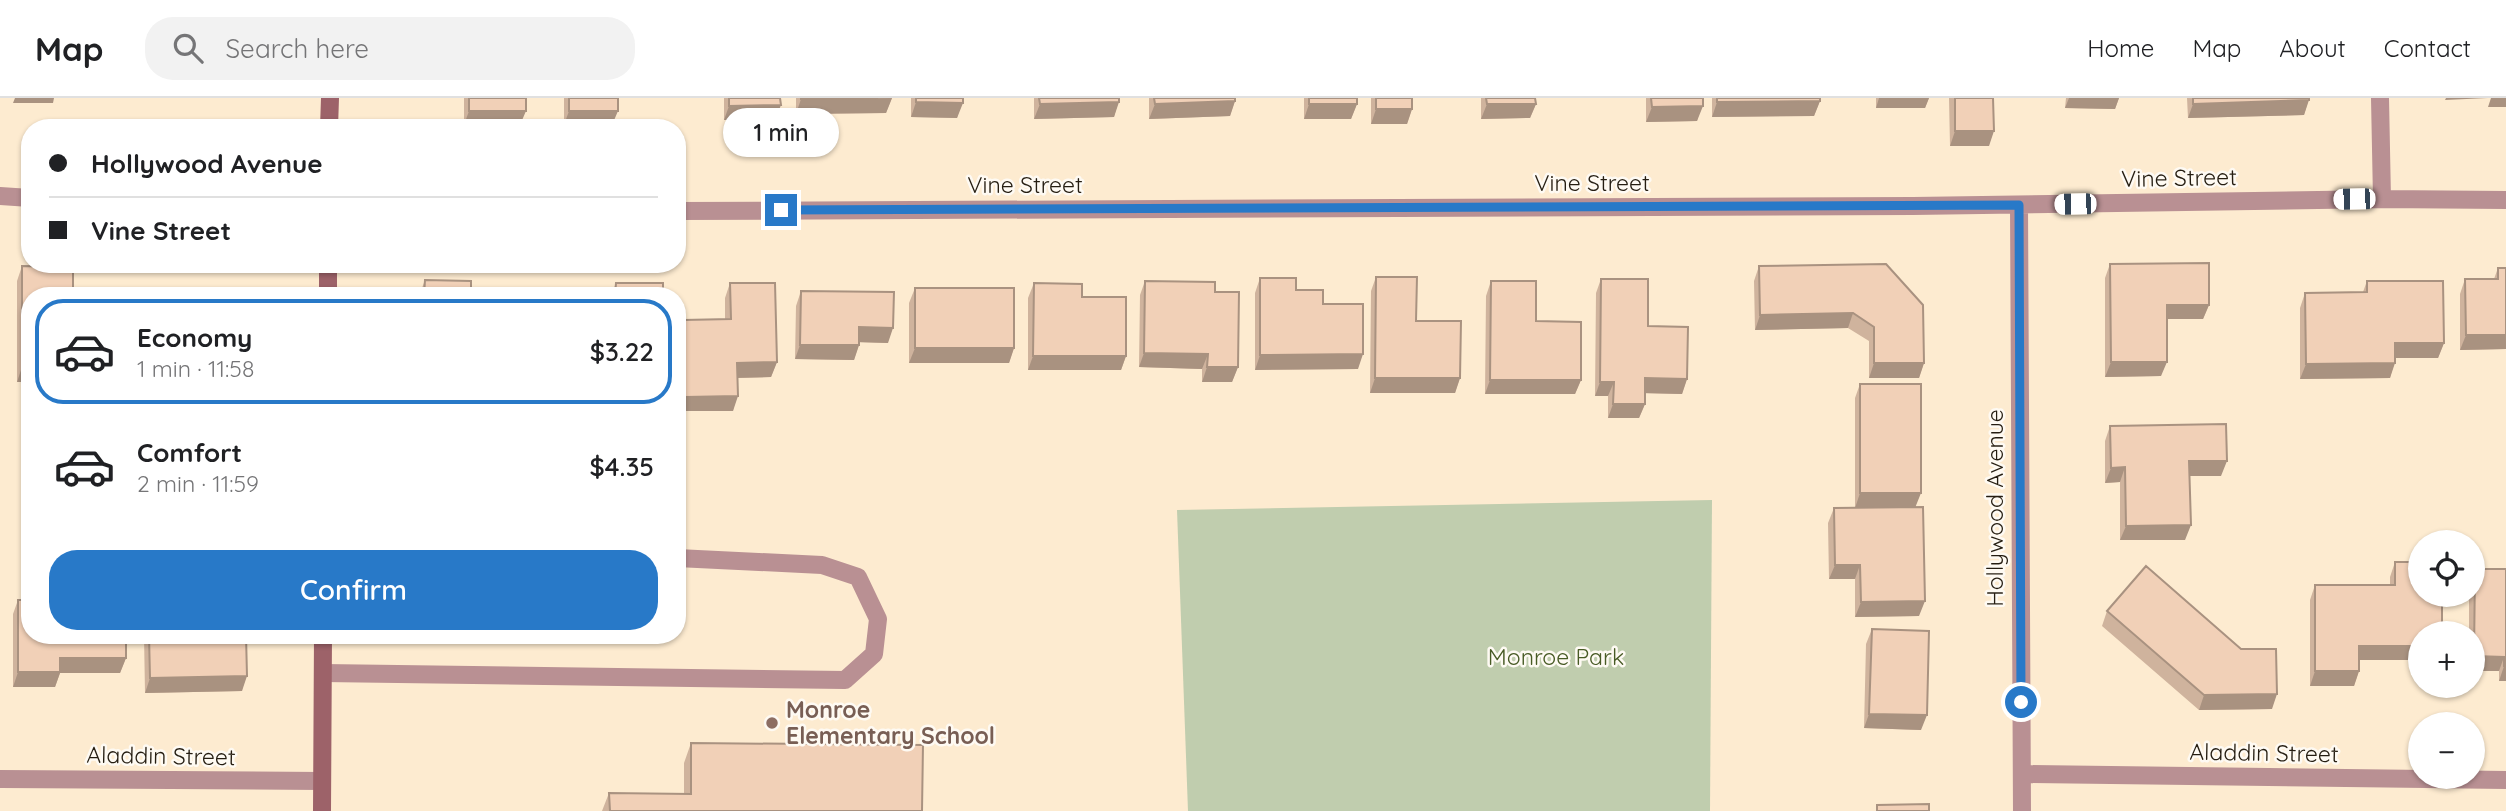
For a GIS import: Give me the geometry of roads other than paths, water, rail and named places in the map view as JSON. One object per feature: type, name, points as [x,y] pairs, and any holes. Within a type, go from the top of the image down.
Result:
[{"type":"street","points":[[329,119],[330,98]]},
{"type":"street","points":[[2379,98],[2382,199]]},
{"type":"street","points":[[0,196],[21,197]]},
{"type":"street","name":"Vine Street","points":[[686,211],[2506,200]]},
{"type":"street","name":"Hollywood Avenue","points":[[2019,205],[2022,811]]},
{"type":"street","points":[[323,673],[845,680],[874,654],[878,619],[858,577],[822,565],[686,558]]},
{"type":"street","points":[[321,811],[323,644]]},
{"type":"street","name":"Aladdin Street","points":[[2022,774],[2506,780]]},
{"type":"street","name":"Aladdin Street","points":[[0,779],[322,781]]},
{"type":"place","name":"Monroe Elementary School","points":[[772,723]]},
{"type":"park label","name":"Monroe Park","points":[[1556,657]]}]
